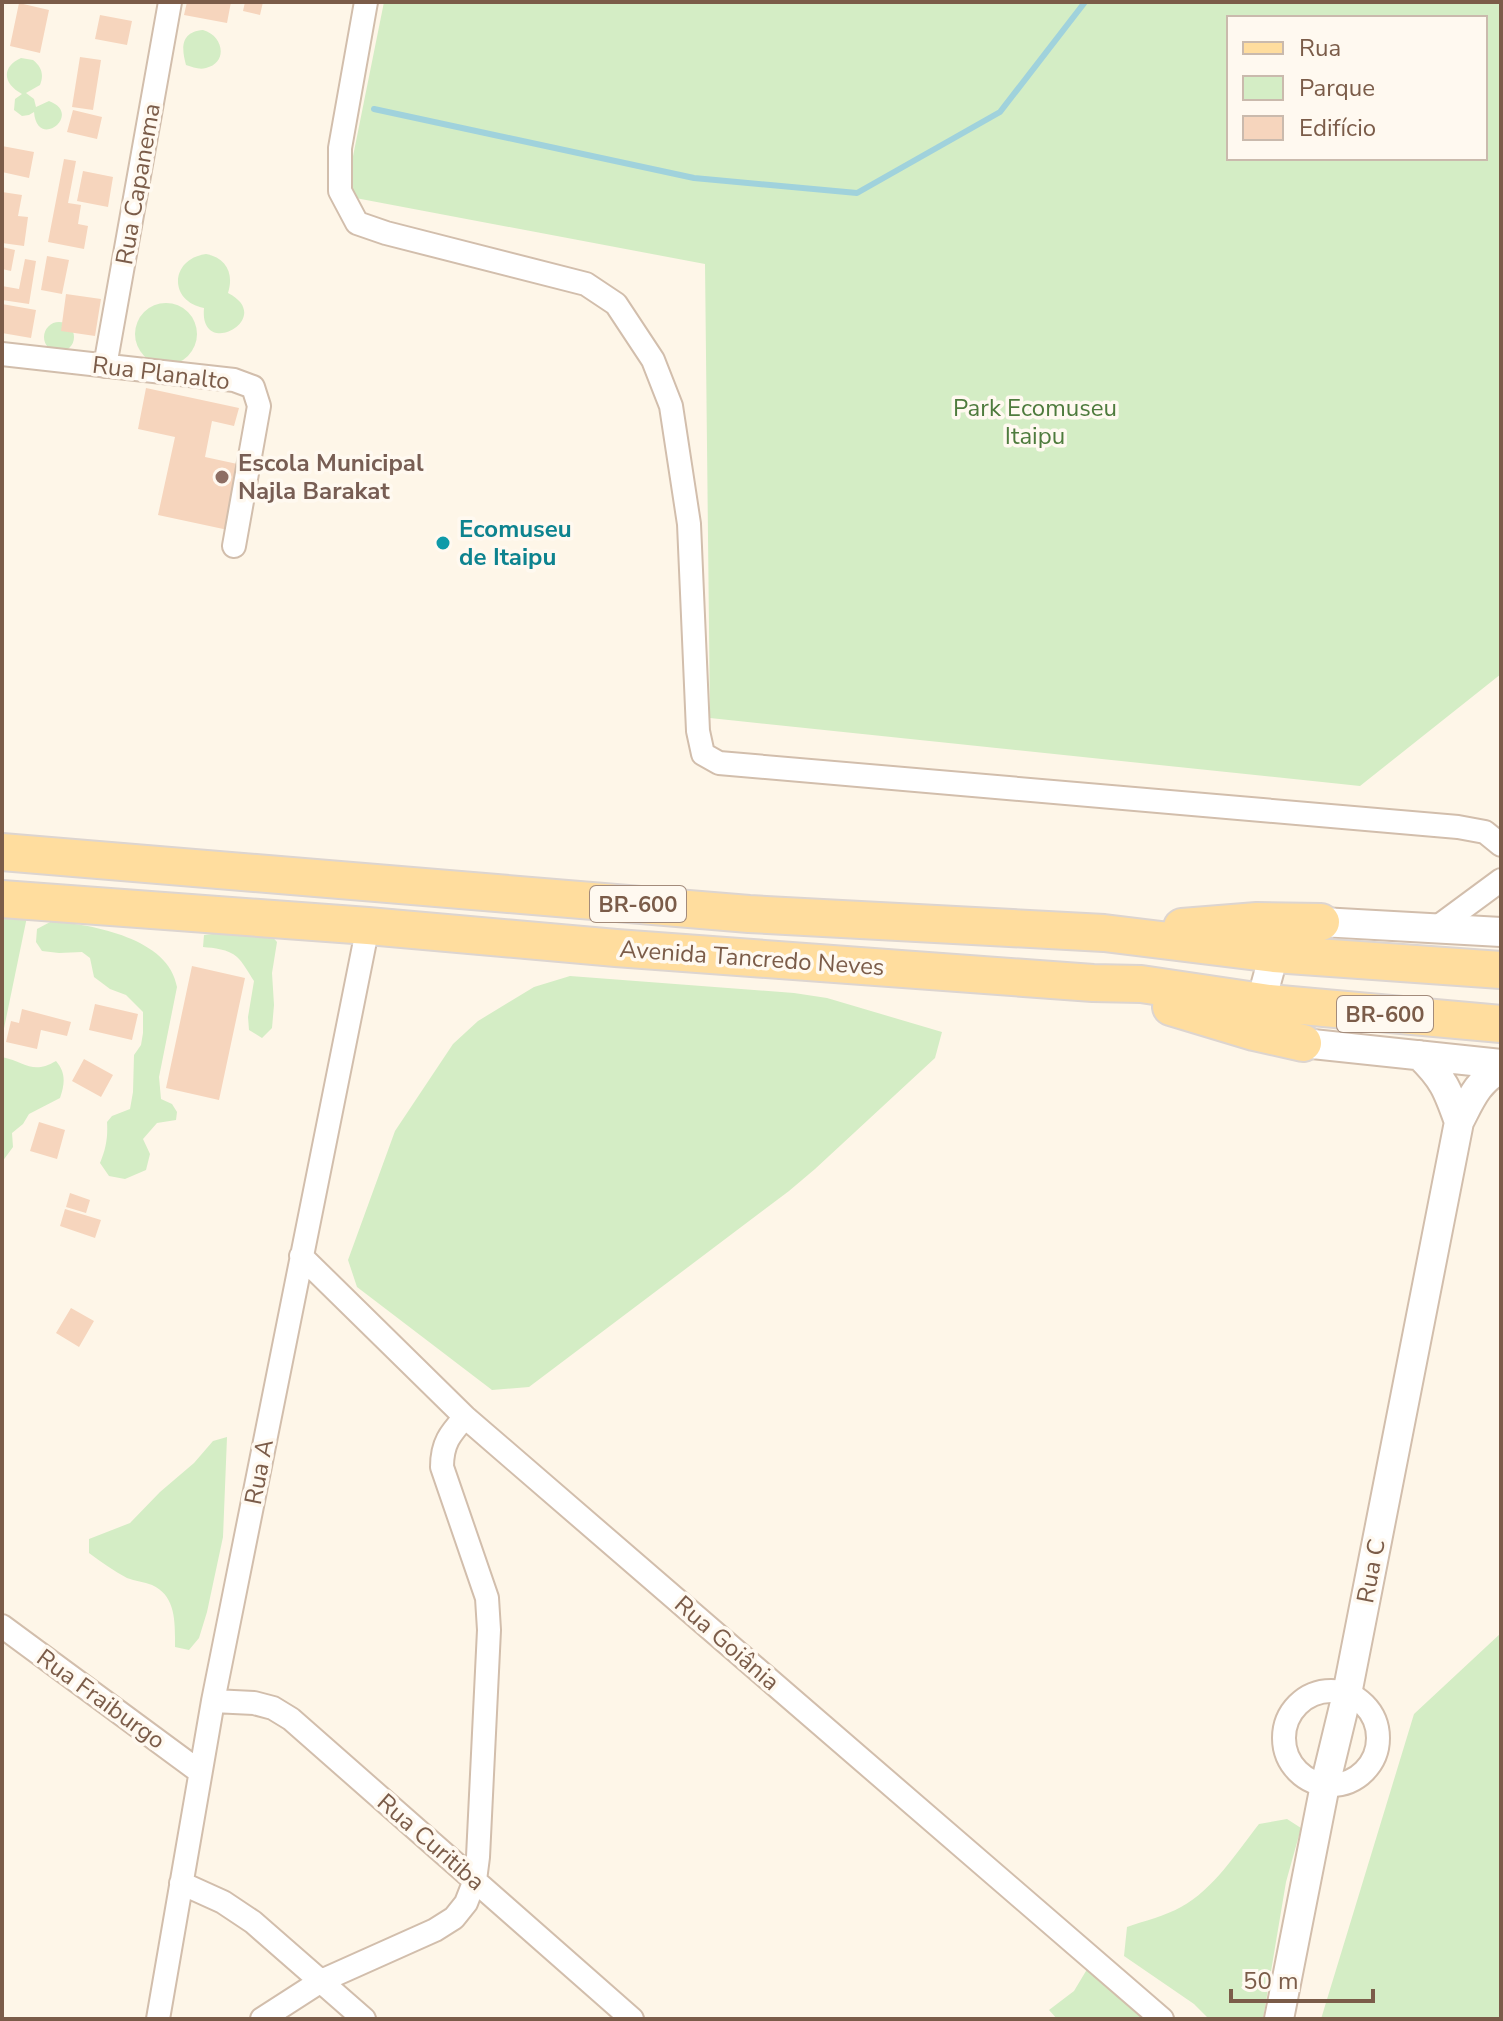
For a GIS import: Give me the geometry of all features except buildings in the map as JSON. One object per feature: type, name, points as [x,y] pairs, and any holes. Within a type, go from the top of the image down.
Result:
[{"type":"main road","name":"Avenida Tancredo Neves","points":[[2,852],[749,914],[1104,933],[1274,954],[1501,970]]},
{"type":"main road","name":"Avenida Tancredo Neves","points":[[2,899],[616,948],[1141,984],[1269,1003],[1501,1024]]},
{"type":"main road","points":[[1104,933],[1257,921],[1321,922]]},
{"type":"main road","points":[[1093,983],[1254,1032],[1303,1043]]},
{"type":"street","name":"Rua Capanema","points":[[105,366],[170,2]]},
{"type":"street","points":[[366,2],[340,148],[340,191],[357,223],[586,284],[616,304],[653,360],[671,406],[689,524],[698,731],[703,754],[719,763],[1458,827],[1485,832],[1501,844]]},
{"type":"street","name":"Rua Planalto","points":[[2,354],[234,380],[253,387],[259,406],[234,546]]},
{"type":"street","points":[[1436,928],[1501,880]]},
{"type":"street","points":[[1501,932],[1321,922],[1291,937],[1274,954],[1265,987],[1269,1003],[1287,1034],[1303,1043],[1501,1066]]},
{"type":"street","name":"Rua A","points":[[158,2019],[213,1701],[368,926]]},
{"type":"street","points":[[1419,1055],[1446,1086],[1459,1122]]},
{"type":"street","name":"Rua C","points":[[1279,2019],[1325,1785],[1347,1694],[1459,1122],[1474,1093],[1501,1066]]},
{"type":"street","name":"Rua Goiânia","points":[[301,1256],[465,1417],[1162,2019]]},
{"type":"street","points":[[262,2019],[321,1981],[435,1930],[454,1918],[466,1903],[475,1880],[488,1645],[487,1598],[442,1467],[442,1450],[465,1417]]},
{"type":"street","name":"Rua Fraiburgo","points":[[2,1626],[200,1772]]},
{"type":"street","points":[[1333,1691],[1347,1694],[1364,1705],[1371,1714],[1377,1746],[1373,1757],[1360,1775],[1339,1785],[1325,1785],[1307,1779],[1286,1753],[1288,1719],[1293,1710],[1311,1695],[1333,1691]]},
{"type":"street","name":"Rua Curitiba","points":[[213,1701],[254,1703],[273,1708],[291,1719],[632,2019]]},
{"type":"street","points":[[181,1883],[223,1902],[253,1922],[364,2019]]},
{"type":"green space","name":"Park Ecomuseu Itaipu","points":[[384,2],[1501,2],[1501,674],[1360,786],[710,718],[705,264],[345,196]]},
{"type":"green space","points":[[203,30],[215,38],[221,49],[218,61],[203,69],[186,65],[183,52],[187,37]]},
{"type":"green space","points":[[21,58],[33,60],[38,65],[42,78],[40,85],[26,93],[34,99],[36,107],[49,101],[59,107],[62,114],[56,126],[43,129],[37,123],[34,112],[22,116],[14,110],[15,99],[22,94],[11,85],[7,76],[10,66]]},
{"type":"green space","points":[[206,254],[224,263],[230,279],[228,293],[241,303],[244,313],[241,323],[222,333],[213,332],[206,324],[204,308],[192,304],[179,289],[180,271],[185,264],[194,257]]},
{"type":"green space","points":[[160,303],[172,303],[188,312],[195,322],[195,346],[188,356],[172,365],[160,365],[140,351],[135,340],[135,328],[149,308]]},
{"type":"green space","points":[[59,322],[70,326],[74,337],[70,348],[59,352],[48,348],[44,337],[48,326]]},
{"type":"green space","points":[[2,909],[28,912],[2,1038]]},
{"type":"green space","points":[[52,921],[107,931],[145,946],[171,970],[177,987],[159,1077],[161,1099],[172,1104],[177,1112],[176,1120],[157,1123],[143,1139],[150,1154],[146,1170],[125,1179],[109,1176],[100,1163],[106,1143],[107,1122],[112,1116],[130,1109],[134,1055],[141,1045],[143,1012],[126,995],[110,989],[94,977],[90,958],[82,952],[42,951],[36,942],[37,929]]},
{"type":"green space","points":[[269,933],[277,942],[272,973],[272,1028],[262,1038],[249,1030],[254,981],[246,968],[229,952],[203,947],[204,935]]},
{"type":"green space","points":[[570,976],[794,993],[827,998],[942,1032],[935,1058],[789,1191],[529,1387],[492,1390],[357,1287],[348,1260],[395,1131],[453,1044],[478,1021],[534,987]]},
{"type":"green space","points":[[2,1057],[35,1067],[56,1061],[64,1078],[60,1098],[29,1114],[12,1133],[13,1147],[2,1162]]},
{"type":"green space","points":[[227,1437],[223,1537],[207,1612],[199,1638],[189,1650],[175,1647],[173,1612],[166,1596],[152,1585],[122,1575],[89,1553],[89,1539],[130,1523],[213,1441]]},
{"type":"green space","points":[[1501,1633],[1501,2019],[1321,2019],[1414,1714]]},
{"type":"green space","points":[[1287,1819],[1301,1828],[1286,1882],[1263,2019],[1209,2019],[1194,2004],[1124,1956],[1127,1927],[1168,1913],[1193,1899],[1224,1870],[1259,1824]]},
{"type":"green space","points":[[1092,1961],[1152,2019],[1057,2019],[1049,2010],[1074,1991]]},
{"type":"waterway","points":[[374,109],[694,178],[857,193],[1000,112],[1085,2]]},
{"type":"place","name":"Escola Municipal Najla Barakat","points":[[222,477]]},
{"type":"place","name":"Ecomuseu de Itaipu","points":[[443,543]]}]
